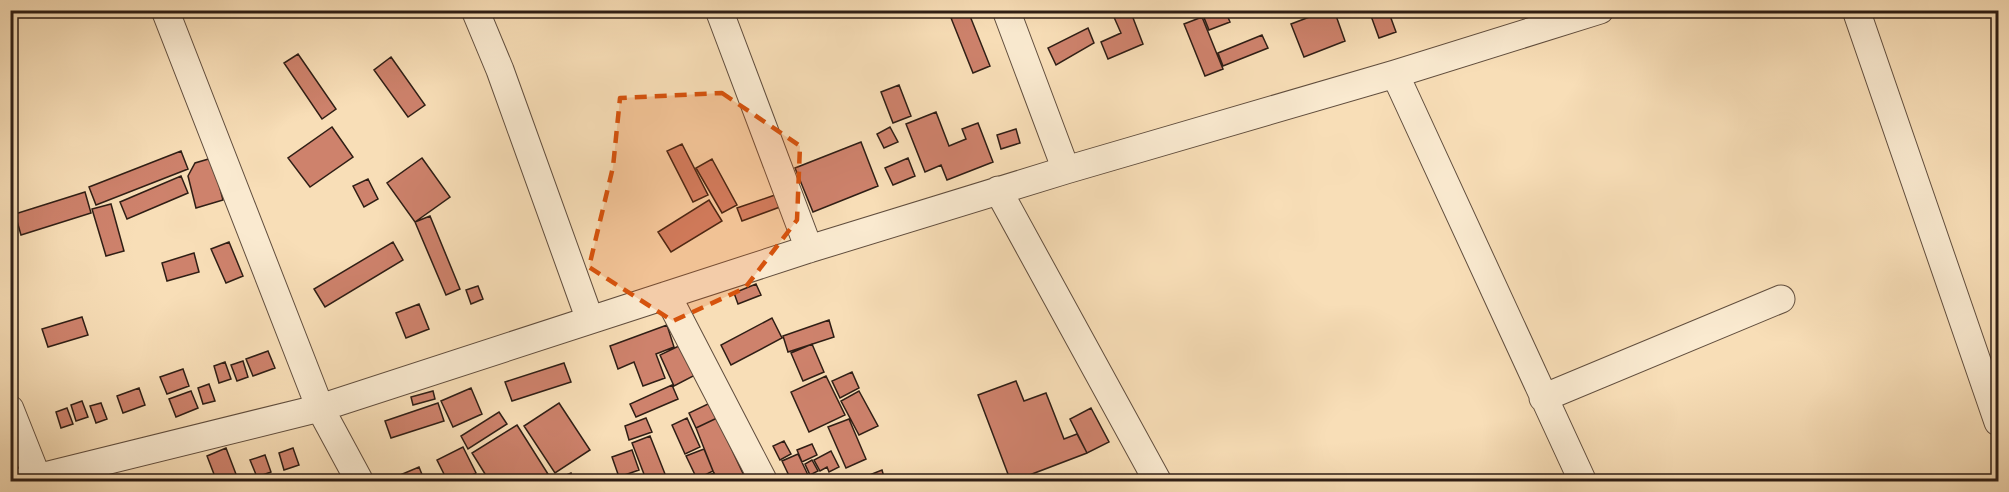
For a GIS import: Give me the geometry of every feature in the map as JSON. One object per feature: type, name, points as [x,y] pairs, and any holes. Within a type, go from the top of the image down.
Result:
[{"type":"street","points":[[165,10],[320,408],[360,482]]},
{"type":"street","points":[[475,10],[500,70],[590,320]]},
{"type":"street","points":[[719,10],[809,249]]},
{"type":"street","points":[[1005,10],[1066,170]]},
{"type":"street","points":[[10,409],[32,480],[320,408],[667,294],[998,190],[1395,74],[1600,10]]},
{"type":"street","points":[[1856,10],[1998,422]]},
{"type":"street","points":[[1395,74],[1583,482]]},
{"type":"street","points":[[998,190],[1158,482]]},
{"type":"street","points":[[667,294],[764,482]]},
{"type":"street","points":[[1543,398],[1781,298]]},
{"type":"highlighted area","points":[[722,93],[800,146],[797,220],[745,288],[673,321],[589,267],[613,167],[620,98]]},
{"type":"building","points":[[1130,10],[1143,44],[1108,59],[1101,42],[1121,33],[1113,15]]},
{"type":"building","points":[[1201,10],[1225,10],[1230,22],[1209,30]]},
{"type":"building","points":[[1310,10],[1334,10],[1345,41],[1304,57],[1291,24],[1312,16]]},
{"type":"building","points":[[1388,10],[1396,32],[1379,38],[1371,16]]},
{"type":"building","points":[[968,11],[990,66],[973,73],[951,18]]},
{"type":"building","points":[[1202,17],[1223,69],[1205,76],[1184,24]]},
{"type":"building","points":[[1088,28],[1094,43],[1056,65],[1048,48]]},
{"type":"building","points":[[1262,35],[1268,48],[1223,66],[1218,53]]},
{"type":"building","points":[[298,54],[336,109],[322,119],[284,63]]},
{"type":"building","points":[[391,57],[425,105],[408,117],[374,70]]},
{"type":"building","points":[[899,85],[911,116],[893,123],[881,92]]},
{"type":"building","points":[[936,112],[949,146],[966,139],[962,129],[978,123],[993,162],[947,180],[941,165],[925,172],[906,124]]},
{"type":"building","points":[[332,127],[353,157],[310,187],[288,158]]},
{"type":"building","points":[[890,127],[898,142],[884,148],[877,134]]},
{"type":"building","points":[[1016,129],[1020,143],[1001,149],[997,135]]},
{"type":"building","points":[[861,142],[878,186],[813,212],[795,168]]},
{"type":"building","points":[[682,144],[708,195],[693,202],[667,151]]},
{"type":"building","points":[[181,151],[188,169],[96,205],[89,187]]},
{"type":"building","points":[[212,158],[223,200],[196,208],[188,176],[195,163]]},
{"type":"building","points":[[422,158],[450,197],[415,222],[387,183]]},
{"type":"building","points":[[908,158],[915,176],[893,185],[885,168]]},
{"type":"building","points":[[712,159],[737,205],[722,213],[696,168]]},
{"type":"building","points":[[181,176],[188,193],[127,219],[120,202]]},
{"type":"building","points":[[368,179],[378,199],[364,207],[353,186]]},
{"type":"building","points":[[85,192],[91,213],[21,235],[15,214]]},
{"type":"building","points":[[775,195],[780,207],[742,221],[737,208]]},
{"type":"building","points":[[709,200],[722,221],[671,252],[658,232]]},
{"type":"building","points":[[111,204],[124,251],[106,256],[92,209]]},
{"type":"building","points":[[430,216],[460,289],[446,295],[415,222]]},
{"type":"building","points":[[229,242],[243,276],[226,283],[211,249]]},
{"type":"building","points":[[393,242],[403,260],[325,307],[314,289]]},
{"type":"building","points":[[194,253],[199,272],[167,281],[162,263]]},
{"type":"building","points":[[756,284],[761,295],[738,304],[734,293]]},
{"type":"building","points":[[478,286],[483,299],[471,304],[466,290]]},
{"type":"building","points":[[419,304],[429,329],[406,338],[396,313]]},
{"type":"building","points":[[82,317],[88,335],[48,347],[42,329]]},
{"type":"building","points":[[772,318],[782,338],[731,365],[721,345]]},
{"type":"building","points":[[829,320],[834,337],[788,352],[783,336]]},
{"type":"building","points":[[667,325],[674,347],[656,354],[665,378],[643,386],[634,362],[618,369],[610,346]]},
{"type":"building","points":[[687,342],[701,372],[674,386],[660,355]]},
{"type":"building","points":[[812,344],[824,372],[803,381],[791,353]]},
{"type":"building","points":[[268,351],[275,368],[253,376],[246,359]]},
{"type":"building","points":[[243,361],[248,377],[237,381],[231,365]]},
{"type":"building","points":[[225,362],[231,379],[219,383],[214,366]]},
{"type":"building","points":[[564,363],[571,382],[512,401],[505,382]]},
{"type":"building","points":[[183,369],[189,386],[167,394],[160,377]]},
{"type":"building","points":[[852,372],[859,388],[840,398],[832,381]]},
{"type":"building","points":[[826,376],[845,415],[809,432],[791,392]]},
{"type":"building","points":[[1016,381],[1024,401],[1046,393],[1064,439],[1077,434],[1087,453],[1011,482],[978,395]]},
{"type":"building","points":[[209,384],[215,401],[203,404],[198,388]]},
{"type":"building","points":[[672,385],[678,399],[636,417],[630,404]]},
{"type":"building","points":[[139,388],[145,405],[123,413],[117,396]]},
{"type":"building","points":[[471,388],[482,414],[453,427],[441,401]]},
{"type":"building","points":[[191,391],[198,408],[176,417],[169,399]]},
{"type":"building","points":[[433,391],[435,399],[413,405],[411,397]]},
{"type":"building","points":[[859,391],[878,426],[859,435],[841,401]]},
{"type":"building","points":[[82,401],[88,417],[76,421],[71,405]]},
{"type":"building","points":[[101,403],[107,419],[96,423],[90,406]]},
{"type":"building","points":[[438,403],[444,421],[391,438],[385,421]]},
{"type":"building","points":[[559,403],[590,450],[555,473],[524,426]]},
{"type":"building","points":[[710,403],[717,418],[696,428],[689,413]]},
{"type":"building","points":[[67,408],[73,424],[61,428],[56,412]]},
{"type":"building","points":[[1091,408],[1109,442],[1087,453],[1070,419]]},
{"type":"building","points":[[499,412],[507,424],[468,449],[461,436]]},
{"type":"building","points":[[646,418],[652,432],[629,440],[625,426]]},
{"type":"building","points":[[687,418],[700,447],[685,454],[672,425]]},
{"type":"building","points":[[717,418],[747,482],[719,482],[713,471],[696,428]]},
{"type":"building","points":[[849,419],[866,459],[846,468],[828,427]]},
{"type":"building","points":[[517,425],[548,474],[535,482],[490,482],[472,453]]},
{"type":"building","points":[[650,436],[667,479],[660,482],[647,482],[632,443]]},
{"type":"building","points":[[784,441],[791,454],[780,460],[773,446]]},
{"type":"building","points":[[812,444],[817,455],[802,462],[797,450]]},
{"type":"building","points":[[463,447],[476,473],[459,482],[448,482],[437,460]]},
{"type":"building","points":[[226,448],[239,482],[217,482],[207,456]]},
{"type":"building","points":[[293,448],[299,465],[284,470],[279,453]]},
{"type":"building","points":[[704,449],[713,471],[697,479],[686,456]]},
{"type":"building","points":[[632,450],[639,470],[619,477],[612,457]]},
{"type":"building","points":[[831,451],[839,467],[829,472],[827,467],[820,471],[814,460]]},
{"type":"building","points":[[798,454],[808,475],[792,482],[782,461]]},
{"type":"building","points":[[265,455],[271,472],[257,477],[250,460]]},
{"type":"building","points":[[812,460],[818,471],[810,475],[805,464]]},
{"type":"building","points":[[419,467],[425,482],[386,481]]},
{"type":"building","points":[[882,470],[884,477],[873,482],[852,482]]},
{"type":"building","points":[[571,473],[574,482],[550,482]]},
{"type":"building","points":[[714,473],[717,482],[698,482],[697,480]]}]
